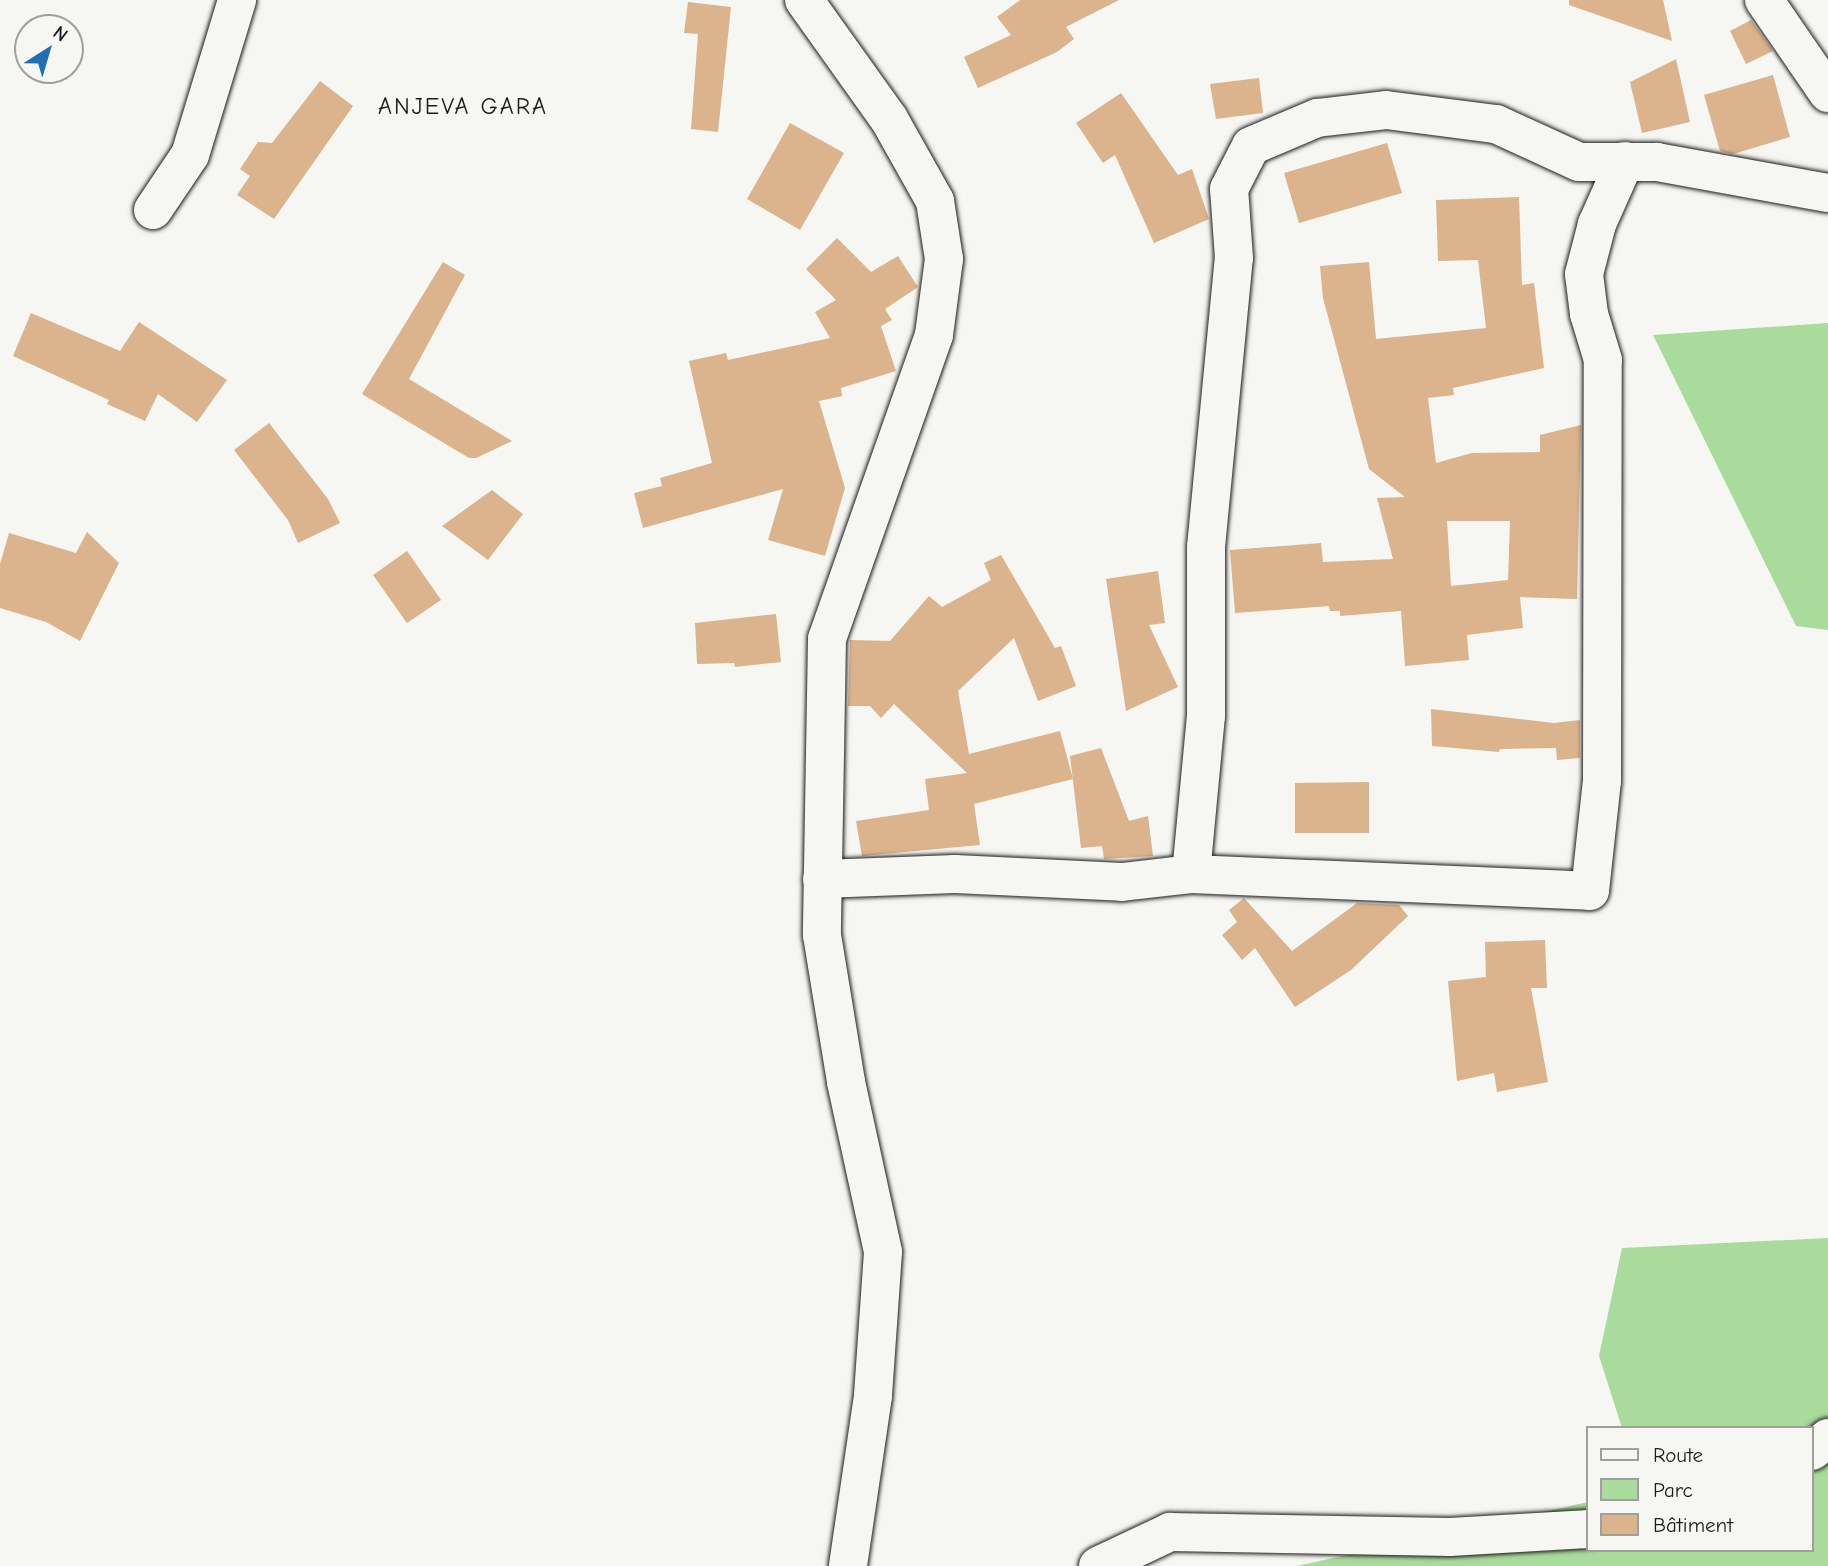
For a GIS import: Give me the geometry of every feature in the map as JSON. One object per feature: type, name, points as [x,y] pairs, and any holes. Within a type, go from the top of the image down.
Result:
[{"type":"street","points":[[153,210],[190,155],[237,0]]},
{"type":"street","points":[[804,0],[889,119],[935,201],[944,259],[934,335],[827,639],[822,935],[844,1070],[883,1252],[873,1396],[848,1566]]},
{"type":"street","points":[[1764,0],[1828,93]]},
{"type":"street","points":[[1191,874],[1206,716],[1206,547],[1234,258],[1229,189],[1251,146],[1317,118],[1386,110],[1496,124],[1579,162],[1657,162],[1828,193]]},
{"type":"street","points":[[822,879],[955,874],[1122,883],[1191,874],[1590,891],[1602,781],[1603,360],[1589,314],[1584,274],[1597,224],[1625,161]]},
{"type":"street","points":[[1814,1449],[1828,1438]]},
{"type":"street","points":[[1098,1566],[1170,1532],[1450,1537],[1587,1529]]},
{"type":"green space","points":[[1828,323],[1828,630],[1796,626],[1653,335]]},
{"type":"green space","points":[[1828,1238],[1828,1566],[1297,1566],[1587,1502],[1587,1552],[1814,1552],[1814,1426],[1621,1426],[1599,1356],[1622,1248]]},
{"type":"building","points":[[1020,0],[1119,0],[1066,27],[1074,39],[1057,52],[978,88],[964,57],[1011,35],[997,17]]},
{"type":"building","points":[[1569,0],[1663,0],[1672,41],[1569,5]]},
{"type":"building","points":[[688,2],[731,7],[718,132],[691,129],[698,34],[684,33]]},
{"type":"building","points":[[1751,20],[1773,51],[1746,64],[1730,31]]},
{"type":"building","points":[[1676,59],[1690,122],[1642,133],[1630,82]]},
{"type":"building","points":[[1773,75],[1790,137],[1733,154],[1720,151],[1704,95]]},
{"type":"building","points":[[1259,78],[1263,113],[1216,119],[1210,84]]},
{"type":"building","points":[[320,81],[353,106],[274,219],[237,195],[250,176],[240,169],[258,142],[272,143]]},
{"type":"building","points":[[1121,93],[1178,175],[1192,169],[1209,219],[1154,243],[1115,155],[1103,163],[1076,123]]},
{"type":"building","points":[[790,123],[844,153],[800,230],[747,199]]},
{"type":"building","points":[[1387,143],[1402,193],[1299,223],[1284,173]]},
{"type":"building","points":[[1519,197],[1522,285],[1534,283],[1544,368],[1453,388],[1454,395],[1428,398],[1436,463],[1472,453],[1540,452],[1540,435],[1581,425],[1577,599],[1520,597],[1523,628],[1467,635],[1469,660],[1405,666],[1401,611],[1340,616],[1340,611],[1330,611],[1329,606],[1235,613],[1230,550],[1321,543],[1323,562],[1393,559],[1377,498],[1405,497],[1369,469],[1323,298],[1320,266],[1369,262],[1376,339],[1486,328],[1478,260],[1438,261],[1436,200]],"holes":[[[1447,521],[1510,521],[1508,580],[1451,586]]]},
{"type":"building","points":[[837,238],[871,272],[898,256],[918,287],[885,309],[892,320],[881,326],[896,371],[841,388],[842,396],[819,401],[845,488],[825,556],[768,540],[783,489],[643,528],[634,493],[662,486],[660,478],[712,463],[689,361],[726,353],[728,360],[830,338],[815,312],[836,300],[806,269]]},
{"type":"building","points":[[443,262],[465,275],[409,379],[512,441],[476,458],[469,458],[362,394]]},
{"type":"building","points":[[31,313],[120,351],[139,322],[227,380],[197,422],[158,394],[145,421],[107,404],[109,400],[13,356]]},
{"type":"building","points":[[269,423],[328,499],[340,523],[298,543],[288,520],[234,450]]},
{"type":"building","points":[[492,490],[523,514],[488,560],[442,526]]},
{"type":"building","points":[[87,532],[119,563],[80,641],[46,622],[0,608],[0,564],[9,533],[76,553]]},
{"type":"building","points":[[407,551],[441,600],[407,623],[373,575]]},
{"type":"building","points":[[1001,555],[1055,648],[1061,646],[1076,686],[1038,701],[1014,638],[958,691],[969,754],[1060,731],[1073,779],[974,804],[980,845],[862,856],[856,821],[929,810],[925,779],[967,773],[894,704],[881,718],[870,706],[848,706],[850,640],[890,641],[929,596],[942,607],[991,580],[984,563]]},
{"type":"building","points":[[1158,571],[1165,623],[1149,625],[1178,687],[1126,711],[1106,579]]},
{"type":"building","points":[[776,614],[781,662],[735,667],[734,663],[697,664],[695,623]]},
{"type":"building","points":[[1431,709],[1554,723],[1580,720],[1580,758],[1557,760],[1556,748],[1500,749],[1499,752],[1432,746]]},
{"type":"building","points":[[1101,748],[1129,821],[1148,816],[1153,856],[1104,859],[1102,846],[1081,848],[1070,756]]},
{"type":"building","points":[[1369,782],[1369,833],[1295,833],[1295,783]]},
{"type":"building","points":[[1244,898],[1292,951],[1357,903],[1399,905],[1408,916],[1351,970],[1295,1007],[1255,948],[1242,960],[1222,935],[1237,922],[1229,910]]},
{"type":"building","points":[[1545,940],[1547,988],[1531,988],[1548,1082],[1497,1092],[1494,1073],[1457,1081],[1448,981],[1486,977],[1485,942]]},
{"type":"district","name":"ANJEVA GARA","points":[[463,107]]}]
